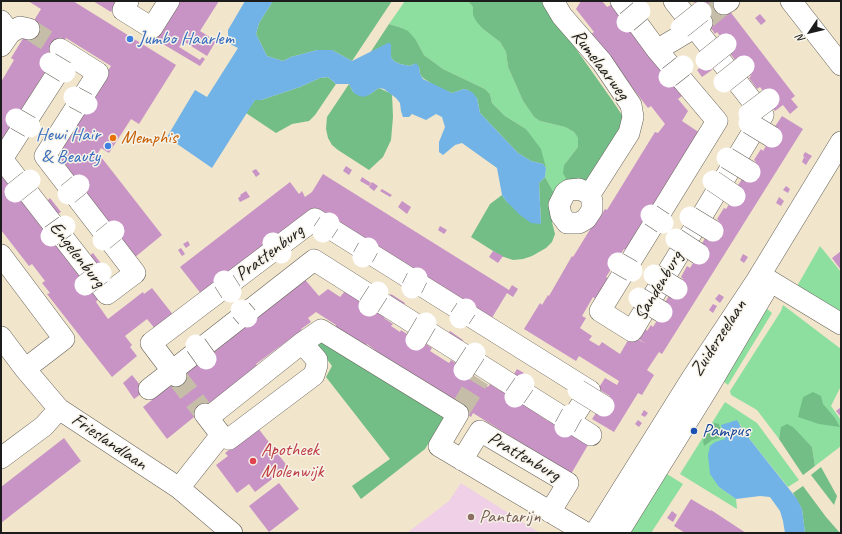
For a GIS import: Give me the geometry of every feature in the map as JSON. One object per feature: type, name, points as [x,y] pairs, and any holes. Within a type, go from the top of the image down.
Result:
[{"type":"street","points":[[128,1],[123,10],[152,28],[169,1]]},
{"type":"street","name":"Rumelaarweg","points":[[553,1],[562,16],[602,62],[631,105],[633,118],[629,133],[590,194]]},
{"type":"street","name":"Sandenburg","points":[[621,1],[658,50],[717,121],[600,311],[632,331],[763,115],[696,21],[674,1]]},
{"type":"street","points":[[791,1],[841,65]]},
{"type":"street","points":[[658,50],[696,21]]},
{"type":"street","points":[[706,60],[726,44]]},
{"type":"street","name":"Engelenburg","points":[[61,60],[98,73],[45,156],[135,273],[107,294],[2,159],[61,60]]},
{"type":"street","points":[[724,82],[744,66]]},
{"type":"street","points":[[769,99],[749,118],[772,137]]},
{"type":"street","name":"Zuiderzeelaan","points":[[618,533],[708,388],[765,278],[841,142]]},
{"type":"street","points":[[727,158],[750,172]]},
{"type":"street","name":"Zuiderzeelaan","points":[[595,533],[841,166]]},
{"type":"street","points":[[713,181],[735,196]]},
{"type":"street","points":[[690,217],[713,231]]},
{"type":"street","name":"Prattenburg","points":[[174,374],[151,343],[315,219],[590,391],[569,421]]},
{"type":"street","points":[[676,239],[699,254]]},
{"type":"street","points":[[1,254],[64,339],[25,369]]},
{"type":"street","name":"Prattenburg","points":[[149,389],[174,374],[314,260],[476,368],[591,435]]},
{"type":"street","points":[[654,274],[677,289]]},
{"type":"street","points":[[765,278],[841,324]]},
{"type":"street","points":[[639,298],[662,312]]},
{"type":"street","name":"Prattenburg","points":[[221,434],[207,415],[321,330],[459,412],[439,446],[586,533]]},
{"type":"street","name":"Frieslandlaan","points":[[1,337],[58,409],[179,488],[232,533]]},
{"type":"street","points":[[476,368],[505,338]]},
{"type":"street","points":[[179,488],[221,434],[229,439],[314,375],[317,360],[302,343]]},
{"type":"street","points":[[578,390],[604,406]]},
{"type":"street","points":[[1,458],[44,426],[58,409]]},
{"type":"street","name":"Prattenburg","points":[[462,460],[480,431],[568,483],[550,512]]},
{"type":"shaded area","name":"Pantarijn","points":[[461,483],[540,533],[407,533],[449,501]]},
{"type":"green space","points":[[273,1],[392,1],[352,61],[332,50],[317,50],[291,57],[283,61],[267,56],[256,34],[259,23]]},
{"type":"green space","points":[[405,1],[468,1],[473,7],[473,15],[483,29],[500,42],[506,52],[508,67],[523,101],[534,117],[540,121],[565,127],[574,132],[578,138],[578,147],[564,165],[571,188],[558,200],[545,177],[546,168],[526,129],[505,116],[492,103],[490,94],[485,89],[443,69],[424,55],[416,40],[402,28],[389,24]]},
{"type":"green space","points":[[468,1],[541,1],[612,100],[624,118],[626,127],[593,179],[571,188],[563,173],[564,165],[578,147],[578,138],[574,132],[565,127],[540,121],[534,117],[523,101],[508,67],[506,52],[500,42],[483,29],[476,21],[473,15],[473,7]]},
{"type":"green space","points":[[389,24],[408,31],[416,40],[424,55],[443,69],[485,89],[490,94],[492,103],[505,116],[526,129],[541,149],[546,168],[543,164],[531,161],[518,153],[480,113],[477,98],[468,90],[464,89],[452,93],[437,87],[423,78],[420,74],[419,67],[414,64],[410,66],[394,61],[391,57],[391,45],[370,53]]},
{"type":"green space","points":[[328,77],[336,84],[315,115],[309,121],[292,124],[276,133],[246,113],[255,100],[261,100],[300,87],[320,78]]},
{"type":"green space","points":[[349,84],[353,92],[369,95],[379,88],[392,94],[393,117],[391,140],[383,157],[369,170],[338,150],[332,145],[328,138],[326,129],[327,117]]},
{"type":"green space","points":[[545,177],[558,200],[553,211],[552,222],[555,234],[552,242],[546,248],[532,256],[513,260],[501,256],[471,237],[490,204],[502,195],[506,201],[541,224],[539,183]]},
{"type":"green space","points":[[820,246],[841,272],[841,317],[796,288]]},
{"type":"green space","points":[[783,305],[841,349],[841,386],[831,406],[841,420],[841,446],[815,466],[812,447],[804,439],[780,434],[779,439],[757,410],[731,395],[730,391],[781,311]]},
{"type":"green space","points":[[767,309],[772,313],[728,385],[723,381]]},
{"type":"green space","points":[[324,336],[449,411],[425,449],[361,499],[352,486],[390,459],[326,377],[332,366],[315,343]]},
{"type":"green space","points":[[813,392],[821,396],[823,404],[835,418],[840,427],[819,424],[798,417],[803,397]]},
{"type":"green space","points":[[725,402],[757,423],[799,480],[788,487],[744,432],[740,424],[725,439],[719,487],[736,499],[737,509],[680,474]]},
{"type":"green space","points":[[714,423],[719,424],[722,437],[712,440],[704,446],[703,441]]},
{"type":"green space","points":[[787,424],[793,427],[812,447],[815,466],[803,475],[779,439],[781,427]]},
{"type":"green space","points":[[821,467],[837,496],[834,505],[811,475]]},
{"type":"green space","points":[[667,474],[683,484],[651,533],[630,533]]},
{"type":"green space","points":[[803,486],[840,533],[805,533],[802,509],[793,493]]},
{"type":"water","points":[[245,1],[273,1],[259,23],[256,34],[267,56],[283,61],[291,57],[317,50],[332,50],[352,61],[390,43],[391,57],[394,61],[410,66],[416,63],[423,79],[452,93],[464,89],[473,93],[477,98],[480,113],[518,153],[531,161],[543,164],[546,168],[545,177],[539,183],[541,224],[531,223],[520,215],[506,201],[502,195],[497,168],[462,143],[455,145],[443,155],[439,152],[439,142],[445,127],[442,117],[436,114],[426,120],[412,114],[409,117],[403,117],[400,103],[384,89],[379,88],[363,97],[353,92],[349,84],[336,84],[328,77],[320,78],[300,87],[261,100],[255,100],[212,168],[167,137],[195,90],[207,97],[238,48],[228,43],[228,30]]},
{"type":"water","points":[[737,420],[744,432],[797,499],[802,509],[805,533],[785,533],[780,511],[770,497],[760,496],[736,499],[719,487],[710,474],[708,455],[710,446],[715,442],[725,439],[721,425]]},
{"type":"building","points":[[28,1],[73,1],[176,65],[139,124],[131,119],[109,153],[101,148],[98,153],[162,235],[134,258],[55,156],[111,66],[66,38],[1,143],[1,82],[14,60],[11,58],[41,9]]},
{"type":"building","points":[[93,1],[118,1],[111,12]]},
{"type":"building","points":[[181,1],[219,1],[200,31],[216,41],[207,56],[183,41],[179,47],[200,60],[202,57],[205,59],[200,66],[151,37]]},
{"type":"building","points":[[581,1],[602,1],[607,7],[611,5],[676,86],[675,87],[682,96],[678,99],[688,111],[682,121],[700,133],[626,250],[624,249],[606,277],[610,279],[597,300],[593,297],[582,316],[586,318],[580,328],[592,336],[589,340],[599,346],[602,342],[620,354],[631,335],[646,344],[639,339],[646,329],[647,331],[651,325],[653,327],[664,309],[662,307],[669,296],[672,297],[683,279],[681,277],[687,266],[690,268],[701,250],[699,248],[706,237],[708,239],[719,221],[717,219],[738,191],[735,190],[742,179],[745,180],[756,162],[754,160],[761,149],[763,151],[774,133],[772,131],[782,116],[803,129],[662,354],[659,352],[647,370],[654,375],[642,395],[638,393],[614,432],[592,419],[596,413],[598,414],[610,396],[598,389],[605,378],[617,385],[619,381],[579,356],[576,361],[524,329],[540,303],[542,305],[548,295],[549,296],[572,256],[573,257],[591,228],[589,227],[599,219],[605,209],[607,210],[655,132],[658,133],[665,124],[651,106],[648,108],[591,34],[594,32],[576,9]]},
{"type":"building","points":[[693,1],[722,1],[795,96],[791,99],[798,107],[790,114],[783,105],[775,111],[769,99],[760,87],[757,89],[749,78],[751,76],[738,59],[736,61],[728,51],[730,49],[717,32],[715,34],[711,28],[713,27]]},
{"type":"building","points":[[760,14],[766,21],[761,25],[755,18]]},
{"type":"building","points":[[706,63],[712,70],[702,77],[697,70]]},
{"type":"building","points":[[805,152],[812,156],[809,160],[803,156]]},
{"type":"building","points":[[804,157],[809,160],[806,165],[802,162]]},
{"type":"building","points":[[346,166],[352,170],[349,175],[343,171]]},
{"type":"building","points":[[256,169],[260,174],[256,177],[252,171]]},
{"type":"building","points":[[323,174],[509,290],[512,285],[518,289],[513,297],[507,293],[490,321],[333,223],[202,295],[180,267],[290,182],[299,194],[302,191],[305,197],[312,192]]},
{"type":"building","points":[[1,175],[6,181],[8,179],[30,207],[28,209],[41,227],[43,225],[72,263],[70,264],[98,299],[96,302],[108,319],[143,292],[144,294],[152,288],[174,316],[156,330],[147,319],[125,336],[132,345],[130,347],[137,356],[112,377],[47,294],[50,293],[42,283],[45,281],[32,264],[29,266],[1,230]]},
{"type":"building","points":[[362,177],[371,183],[369,186],[360,181]]},
{"type":"building","points":[[372,182],[378,186],[374,191],[369,187]]},
{"type":"building","points":[[786,186],[790,189],[788,193],[783,190]]},
{"type":"building","points":[[382,189],[392,195],[390,197],[380,191]]},
{"type":"building","points":[[246,191],[250,197],[240,202],[238,198]]},
{"type":"building","points":[[779,197],[784,201],[781,206],[776,203]]},
{"type":"building","points":[[50,198],[61,212],[56,215],[46,202]]},
{"type":"building","points":[[402,201],[411,207],[407,214],[398,207]]},
{"type":"building","points":[[440,226],[447,230],[444,234],[438,230]]},
{"type":"building","points":[[188,241],[190,245],[186,248],[183,244]]},
{"type":"building","points":[[181,248],[185,254],[182,256],[178,250]]},
{"type":"building","points":[[493,251],[503,256],[498,263],[489,257]]},
{"type":"building","points":[[841,251],[841,270],[832,258]]},
{"type":"building","points":[[93,253],[103,266],[99,269],[89,256]]},
{"type":"building","points":[[743,254],[748,257],[744,263],[740,260]]},
{"type":"building","points":[[301,275],[319,296],[328,289],[340,297],[345,291],[384,317],[393,324],[391,326],[400,332],[401,330],[420,343],[421,341],[432,348],[430,351],[449,363],[451,360],[488,387],[490,384],[499,390],[501,389],[541,413],[539,415],[548,421],[550,418],[579,437],[578,439],[588,445],[571,474],[473,413],[471,417],[374,352],[375,350],[367,344],[365,347],[335,328],[336,325],[316,312],[308,318],[311,322],[256,364],[257,366],[205,414],[194,417],[167,439],[143,407],[152,400],[149,397],[159,389],[161,393],[170,386],[167,383],[215,352],[214,350]]},
{"type":"building","points":[[391,294],[405,303],[402,307],[388,298]]},
{"type":"building","points":[[719,294],[724,297],[720,303],[715,299]]},
{"type":"building","points":[[713,304],[717,306],[713,313],[709,310]]},
{"type":"building","points":[[450,331],[463,340],[461,344],[447,335]]},
{"type":"building","points":[[517,369],[524,373],[518,383],[511,379]]},
{"type":"building","points":[[132,375],[145,391],[134,399],[123,383]]},
{"type":"building","points":[[841,407],[841,417],[836,411]]},
{"type":"building","points":[[644,410],[648,413],[645,417],[641,415]]},
{"type":"building","points":[[638,420],[642,423],[639,427],[635,424]]},
{"type":"building","name":"Apotheek Molenwijk","points":[[258,428],[288,467],[255,492],[249,484],[237,493],[216,465],[228,456],[225,453]]},
{"type":"building","points":[[64,438],[81,461],[1,523],[1,487]]},
{"type":"building","points":[[279,483],[299,509],[269,532],[249,506]]},
{"type":"building","points":[[691,499],[746,533],[685,533],[674,526]]},
{"type":"building","points":[[672,511],[677,515],[673,522],[667,518]]},
{"type":"tunnel","points":[[707,18],[724,4]]},
{"type":"tunnel","points":[[29,29],[60,49]]},
{"type":"tunnel","points":[[176,376],[205,414]]},
{"type":"tunnel","points":[[460,410],[479,379]]},
{"type":"place","name":"Jumbo Haarlem","points":[[130,39]]},
{"type":"place","name":"Memphis","points":[[113,138]]},
{"type":"place","name":"Hewi Hair & Beauty","points":[[108,146]]},
{"type":"place","name":"Pampus","points":[[694,431]]},
{"type":"place","name":"Apotheek Molenwijk","points":[[253,461]]},
{"type":"place","name":"Pantarijn","points":[[471,517]]}]
